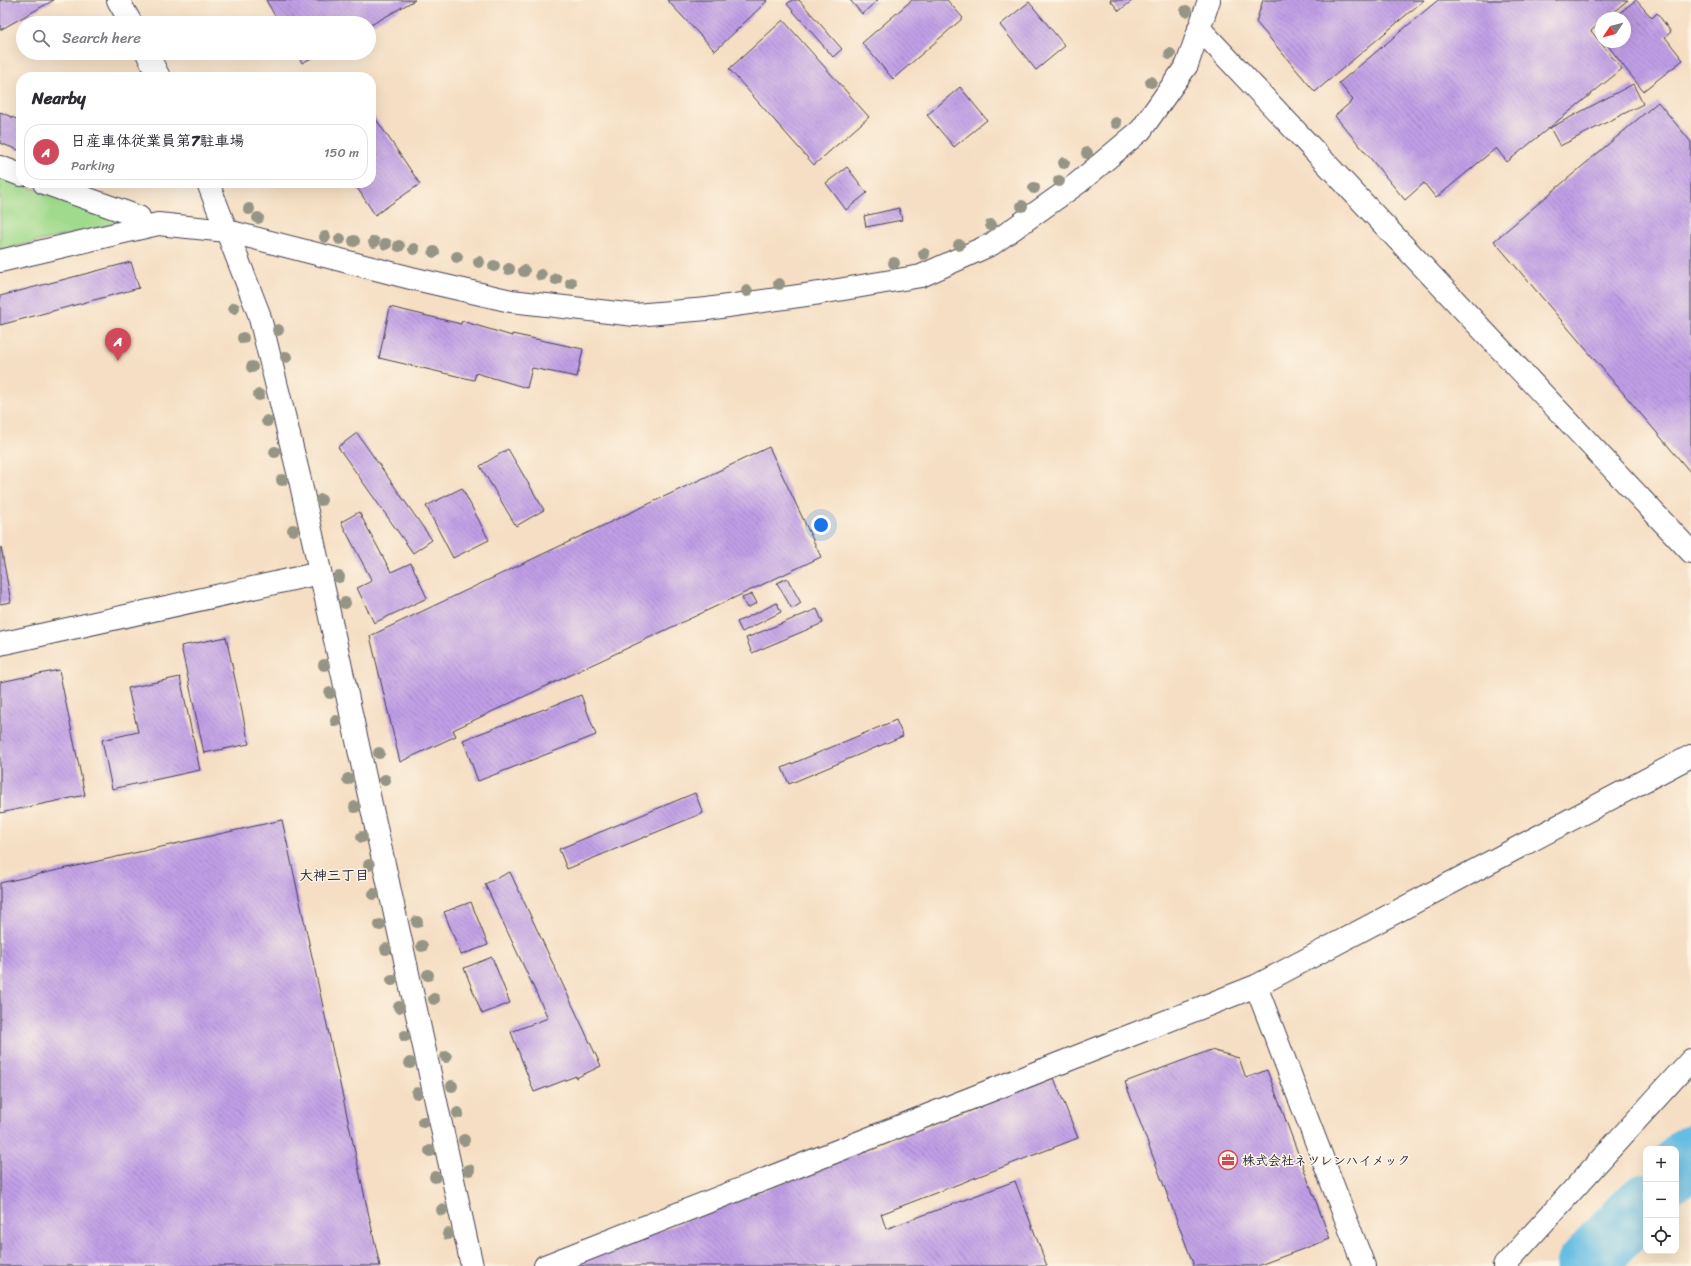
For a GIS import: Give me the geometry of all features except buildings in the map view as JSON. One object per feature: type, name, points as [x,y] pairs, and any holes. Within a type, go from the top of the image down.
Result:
[{"type":"street","points":[[118,0],[127,16]]},
{"type":"street","points":[[58,188],[149,221],[226,231],[411,278],[510,301],[635,315],[707,309],[820,293],[922,276],[992,244],[1078,183],[1141,130],[1187,65],[1209,0]]},
{"type":"street","points":[[1199,28],[1691,552]]},
{"type":"street","points":[[150,60],[156,72]]},
{"type":"street","points":[[0,167],[16,173]]},
{"type":"street","points":[[210,188],[259,314],[300,480],[472,1266]]},
{"type":"street","points":[[0,261],[149,221]]},
{"type":"street","points":[[0,644],[320,573]]},
{"type":"street","points":[[545,1266],[1256,986],[1691,756]]},
{"type":"street","points":[[1256,986],[1364,1266]]},
{"type":"street","points":[[1504,1266],[1691,1060]]},
{"type":"green space","points":[[0,177],[16,182],[16,188],[32,188],[129,221],[0,250]]},
{"type":"waterway","points":[[1679,1167],[1691,1154]]},
{"type":"waterway","points":[[1585,1266],[1643,1205]]},
{"type":"place","name":"日産車体従業員第7駐車場","points":[[118,361]]},
{"type":"place","name":"株式会社ネツレンハイメック","points":[[1228,1160]]},
{"type":"district","name":"大神三丁目","points":[[334,875]]}]
